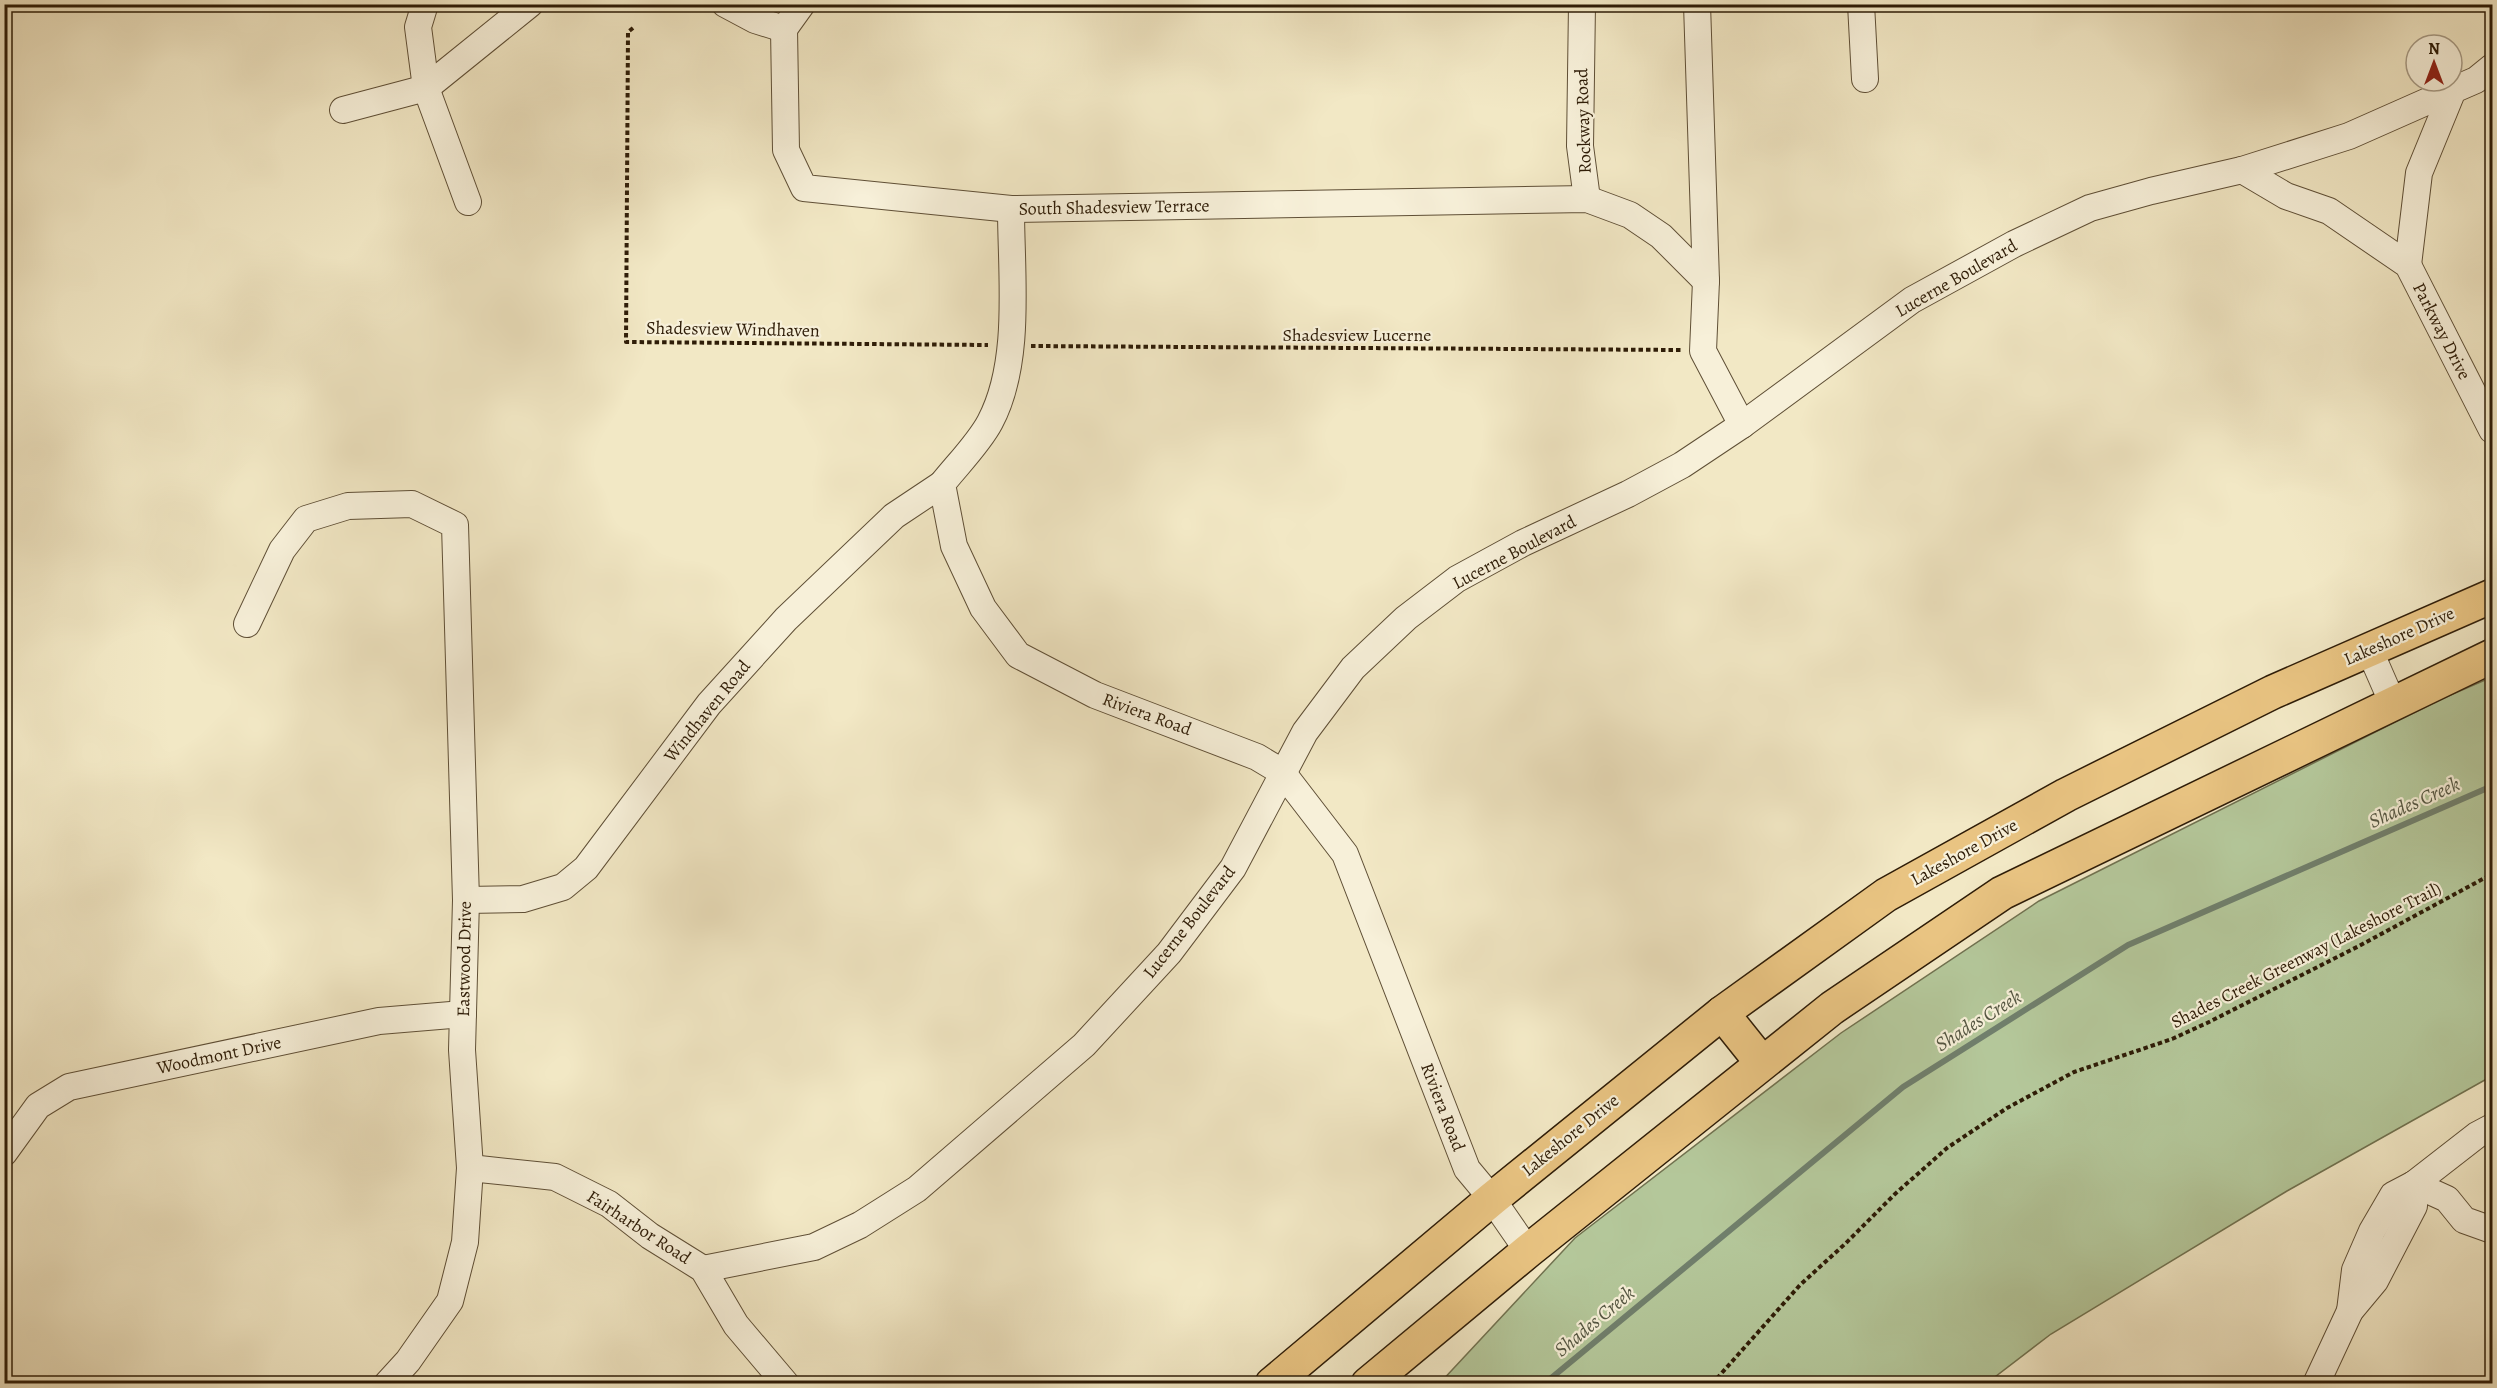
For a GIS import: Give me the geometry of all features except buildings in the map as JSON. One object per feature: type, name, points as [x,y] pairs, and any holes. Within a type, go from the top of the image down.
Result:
[{"type":"main road","name":"Lakeshore Drive","points":[[1272,1383],[1492,1199],[1722,1013],[1886,895],[2066,795],[2273,692],[2493,596]]},
{"type":"main road","points":[[1368,1383],[1528,1251],[1832,1008],[2002,893],[2493,656]]},
{"type":"main road","points":[[1722,1013],[1762,1063]]},
{"type":"street","points":[[425,4],[418,27],[426,88],[468,202]]},
{"type":"street","points":[[343,110],[426,88],[530,4]]},
{"type":"street","points":[[725,4],[755,20],[784,29],[802,4]]},
{"type":"street","name":"Rockway Road","points":[[1582,4],[1580,146],[1587,199],[1630,215],[1661,236],[1706,281]]},
{"type":"street","points":[[1697,4],[1706,281],[1703,351],[1742,425]]},
{"type":"street","points":[[1861,4],[1866,79]]},
{"type":"street","name":"South Shadesview Terrace","points":[[784,29],[786,150],[804,188],[1011,209],[1587,199]]},
{"type":"street","name":"Lucerne Boulevard","points":[[2464,85],[2476,80],[2493,67]]},
{"type":"street","name":"Lucerne Boulevard","points":[[703,1269],[814,1247],[860,1225],[925,1182],[1084,1045],[1169,953],[1233,868],[1305,732],[1353,668],[1406,618],[1457,579],[1523,543],[1682,465],[1742,425],[1912,300],[2014,244],[2090,208],[2151,191],[2242,171],[2349,136],[2446,93]]},
{"type":"street","points":[[2242,171],[2286,196],[2329,211],[2408,264],[2419,172],[2452,93]]},
{"type":"street","points":[[942,484],[990,423],[1005,385],[1011,345],[1011,209]]},
{"type":"street","name":"Parkway Drive","points":[[2408,264],[2493,430]]},
{"type":"street","name":"Riviera Road","points":[[942,484],[954,546],[983,608],[1018,655],[1095,695],[1257,757],[1282,772],[1345,854],[1467,1170],[1492,1199]]},
{"type":"street","name":"Windhaven Road","points":[[466,900],[523,899],[563,887],[586,868],[709,704],[786,619],[894,516],[942,484]]},
{"type":"street","name":"Eastwood Drive","points":[[247,624],[282,550],[306,519],[348,506],[412,504],[454,525],[466,900],[462,1050],[470,1168],[465,1242],[450,1301],[408,1361],[387,1383]]},
{"type":"street","points":[[2369,649],[2393,704]]},
{"type":"street","name":"Woodmont Drive","points":[[4,1153],[38,1106],[69,1087],[379,1021],[463,1014]]},
{"type":"street","points":[[2316,1383],[2350,1311],[2355,1270],[2372,1231],[2393,1195],[2414,1184],[2477,1135],[2493,1127]]},
{"type":"street","name":"Fairharbor Road","points":[[470,1168],[555,1177],[609,1204],[650,1236],[703,1269],[736,1325],[786,1383]]},
{"type":"street","points":[[2414,1184],[2447,1199],[2464,1220],[2493,1230]]},
{"type":"street","points":[[1492,1199],[1528,1251]]},
{"type":"path","name":"Shadesview Windhaven","points":[[633,28],[628,32],[626,342],[1011,345]]},
{"type":"path","name":"Shadesview Lucerne","points":[[1011,345],[1703,351]]},
{"type":"path","name":"Shades Creek Greenway (Lakeshore Trail)","points":[[1712,1383],[1800,1285],[1846,1243],[1894,1194],[1947,1148],[2007,1108],[2074,1072],[2172,1039],[2207,1023],[2369,941],[2493,874]]},
{"type":"green space","points":[[2492,677],[2492,1076],[2287,1191],[2051,1334],[1987,1383],[1439,1384],[1575,1238],[1841,1033],[2039,901],[2439,700]]},
{"type":"waterway","name":"Shades Creek","points":[[1544,1384],[1903,1087],[2128,945],[2492,786]]}]
